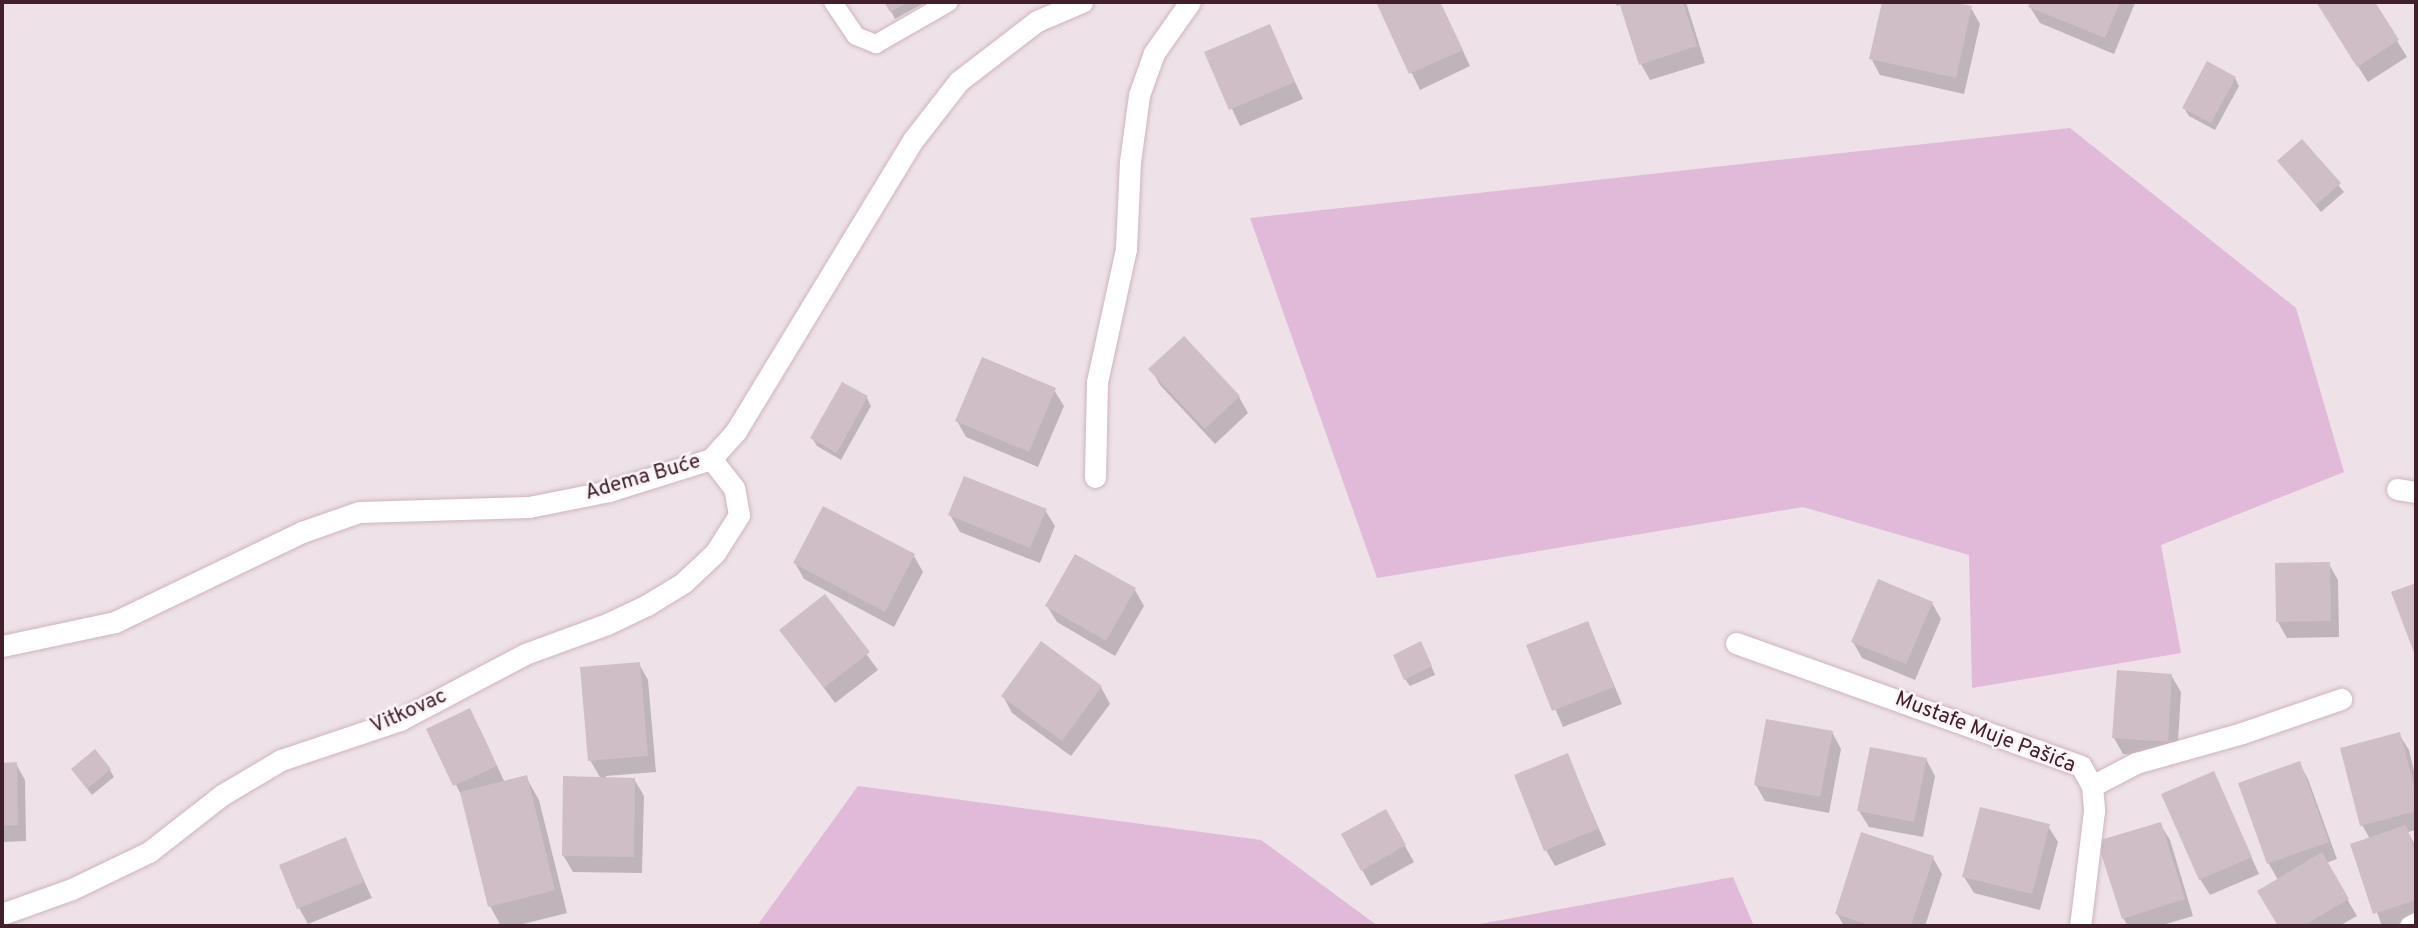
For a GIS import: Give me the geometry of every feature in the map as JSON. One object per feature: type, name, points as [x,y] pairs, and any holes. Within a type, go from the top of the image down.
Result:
[{"type":"street","name":"Adema Buće","points":[[2,646],[115,622],[302,531],[359,512],[529,507],[609,491],[711,459],[736,431],[912,140],[959,81],[1037,21],[1082,2]]},
{"type":"street","points":[[1095,477],[1097,382],[1126,249],[1130,162],[1139,95],[1154,53],[1190,2]]},
{"type":"street","name":"Vitkovac","points":[[2,914],[72,889],[149,852],[222,794],[281,760],[400,720],[525,654],[607,624],[647,605],[683,583],[715,553],[739,515],[734,488],[711,459]]},
{"type":"street","name":"Mustafe Muje Pašića","points":[[1736,643],[2081,766],[2092,786],[2094,811],[2080,926]]},
{"type":"street","points":[[2092,786],[2110,774],[2136,763],[2242,733],[2341,699]]},
{"type":"street","points":[[2410,926],[2416,923]]},
{"type":"lane","points":[[833,2],[856,36],[876,44],[949,2]]},
{"type":"shaded area","points":[[2070,128],[2296,308],[2344,472],[2161,545],[2181,653],[1972,688],[1969,555],[1803,507],[1377,578],[1250,218]]},
{"type":"shaded area","points":[[858,786],[1261,840],[1378,926],[757,926]]},
{"type":"shaded area","points":[[1733,877],[1754,926],[1469,926]]},
{"type":"building","points":[[884,2],[908,2],[890,12]]},
{"type":"building","points":[[1376,2],[1440,2],[1463,50],[1409,74]]},
{"type":"building","points":[[1619,2],[1683,2],[1697,46],[1639,65]]},
{"type":"building","points":[[1882,2],[1951,2],[1972,6],[1956,78],[1869,59]]},
{"type":"building","points":[[2030,2],[2120,2],[2105,38],[2028,7]]},
{"type":"building","points":[[2316,2],[2375,2],[2399,40],[2357,67]]},
{"type":"building","points":[[1270,24],[1295,82],[1229,110],[1204,52]]},
{"type":"building","points":[[2207,61],[2236,77],[2211,123],[2182,108]]},
{"type":"building","points":[[2302,139],[2341,183],[2316,205],[2277,161]]},
{"type":"building","points":[[1184,336],[1240,396],[1205,429],[1148,369]]},
{"type":"building","points":[[982,357],[1056,388],[1029,452],[955,421]]},
{"type":"building","points":[[842,382],[868,396],[837,453],[810,438]]},
{"type":"building","points":[[964,476],[1047,509],[1030,548],[948,515]]},
{"type":"building","points":[[823,506],[915,554],[885,612],[793,563]]},
{"type":"building","points":[[1075,554],[1136,588],[1106,641],[1045,606]]},
{"type":"building","points":[[2330,562],[2331,621],[2276,622],[2275,563]]},
{"type":"building","points":[[1878,579],[1933,602],[1906,664],[1851,642]]},
{"type":"building","points":[[2416,583],[2416,658],[2391,592]]},
{"type":"building","points":[[825,594],[870,652],[824,688],[779,630]]},
{"type":"building","points":[[1588,621],[1614,687],[1552,711],[1526,645]]},
{"type":"building","points":[[1041,641],[1102,686],[1062,741],[1001,696]]},
{"type":"building","points":[[1421,641],[1432,666],[1404,680],[1393,655]]},
{"type":"building","points":[[640,662],[648,756],[588,761],[580,667]]},
{"type":"building","points":[[2117,670],[2172,674],[2168,742],[2112,738]]},
{"type":"building","points":[[470,708],[497,766],[453,786],[426,729]]},
{"type":"building","points":[[1766,719],[1833,731],[1820,797],[1754,785]]},
{"type":"building","points":[[2400,732],[2416,793],[2416,811],[2360,826],[2340,748]]},
{"type":"building","points":[[1870,747],[1927,758],[1914,822],[1857,811]]},
{"type":"building","points":[[95,749],[111,769],[87,789],[71,769]]},
{"type":"building","points":[[1568,753],[1598,829],[1544,851],[1514,775]]},
{"type":"building","points":[[2300,761],[2329,842],[2267,864],[2238,783]]},
{"type":"building","points":[[17,762],[18,825],[2,826],[2,763]]},
{"type":"building","points":[[2214,771],[2252,857],[2199,880],[2161,794]]},
{"type":"building","points":[[527,775],[555,890],[488,907],[460,792]]},
{"type":"building","points":[[563,776],[635,778],[634,857],[562,856]]},
{"type":"building","points":[[1980,807],[2050,824],[2032,894],[1962,877]]},
{"type":"building","points":[[1386,809],[1406,845],[1361,871],[1341,834]]},
{"type":"building","points":[[2161,822],[2185,899],[2122,919],[2097,841]]},
{"type":"building","points":[[2406,825],[2416,855],[2416,900],[2373,914],[2350,844]]},
{"type":"building","points":[[1861,832],[1934,856],[1911,926],[1873,926],[1835,914]]},
{"type":"building","points":[[346,837],[364,882],[297,909],[279,865]]},
{"type":"building","points":[[2322,852],[2349,899],[2303,926],[2278,926],[2257,891]]}]
